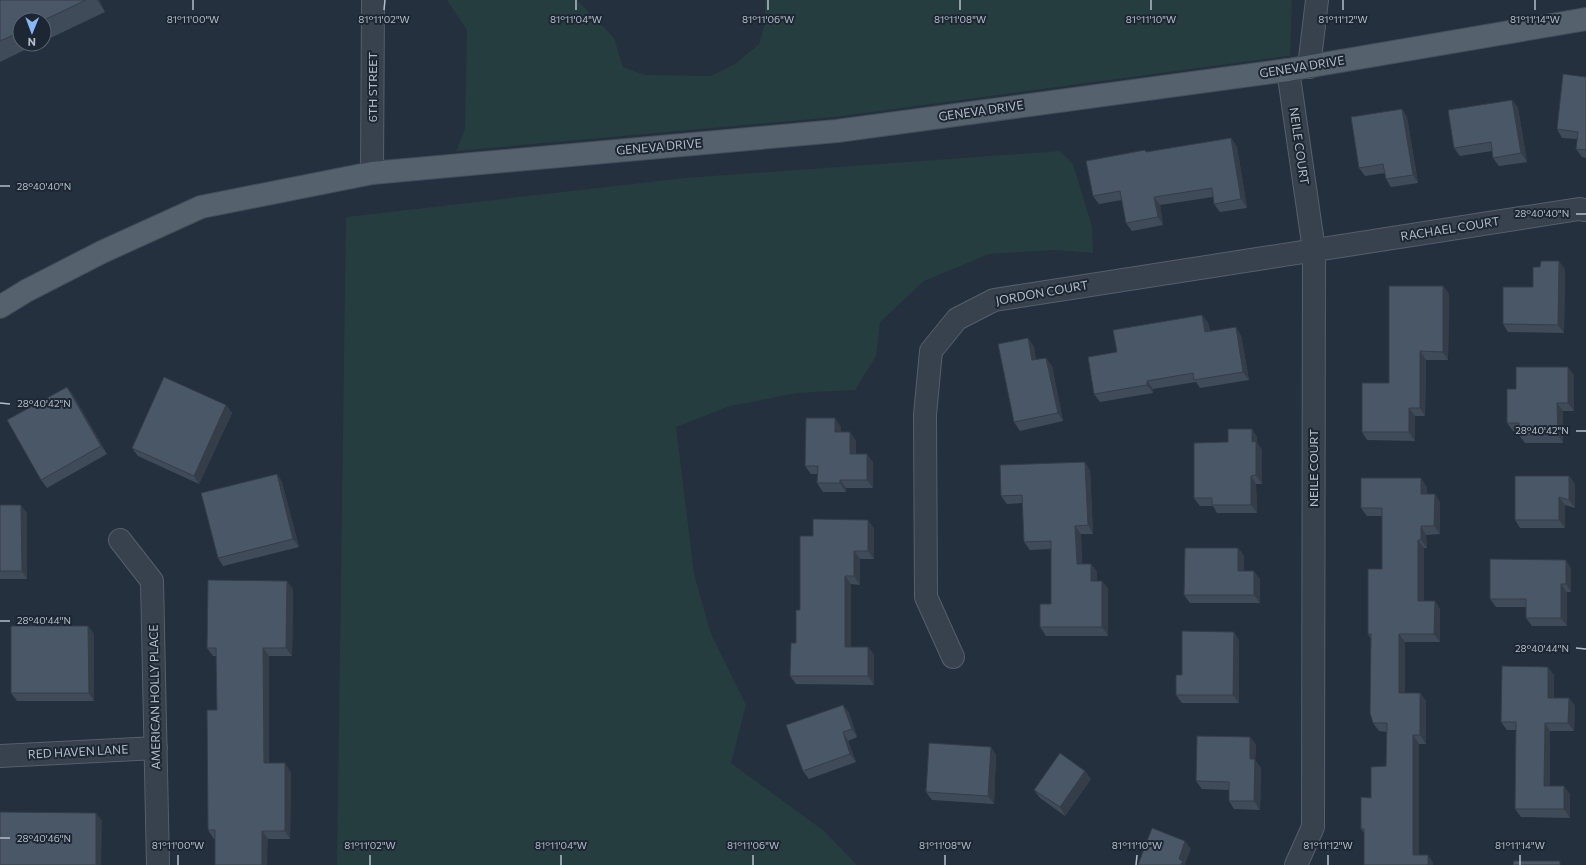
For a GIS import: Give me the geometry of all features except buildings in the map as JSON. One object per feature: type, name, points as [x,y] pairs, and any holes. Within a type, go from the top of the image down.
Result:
[{"type":"main road","name":"GENEVA DRIVE","points":[[0,307],[26,291],[95,256],[201,207],[372,173],[836,131],[1309,67],[1586,19]]},
{"type":"street","name":"6TH STREET","points":[[372,173],[373,0]]},
{"type":"street","points":[[1309,67],[1317,0]]},
{"type":"street","name":"NEILE COURT","points":[[1288,70],[1314,250],[1313,827],[1296,865]]},
{"type":"street","name":"RACHAEL COURT","points":[[1314,250],[1579,209],[1586,210]]},
{"type":"street","name":"JORDON COURT","points":[[953,657],[926,597],[925,415],[931,352],[957,319],[994,300],[1314,250]]},
{"type":"street","name":"AMERICAN HOLLY PLACE","points":[[120,540],[152,581],[158,865]]},
{"type":"street","name":"RED HAVEN LANE","points":[[0,756],[156,748]]},
{"type":"green space","points":[[447,0],[577,0],[614,38],[623,67],[645,75],[711,76],[735,64],[759,44],[765,23],[765,0],[1292,0],[1290,56],[835,117],[456,151],[465,129],[467,30]]},
{"type":"green space","points":[[1060,151],[1073,164],[1092,227],[1093,253],[1055,250],[989,254],[924,281],[880,322],[876,356],[855,390],[797,393],[730,406],[676,427],[694,574],[711,634],[746,705],[731,763],[824,831],[857,865],[337,865],[346,217],[685,178]]}]
